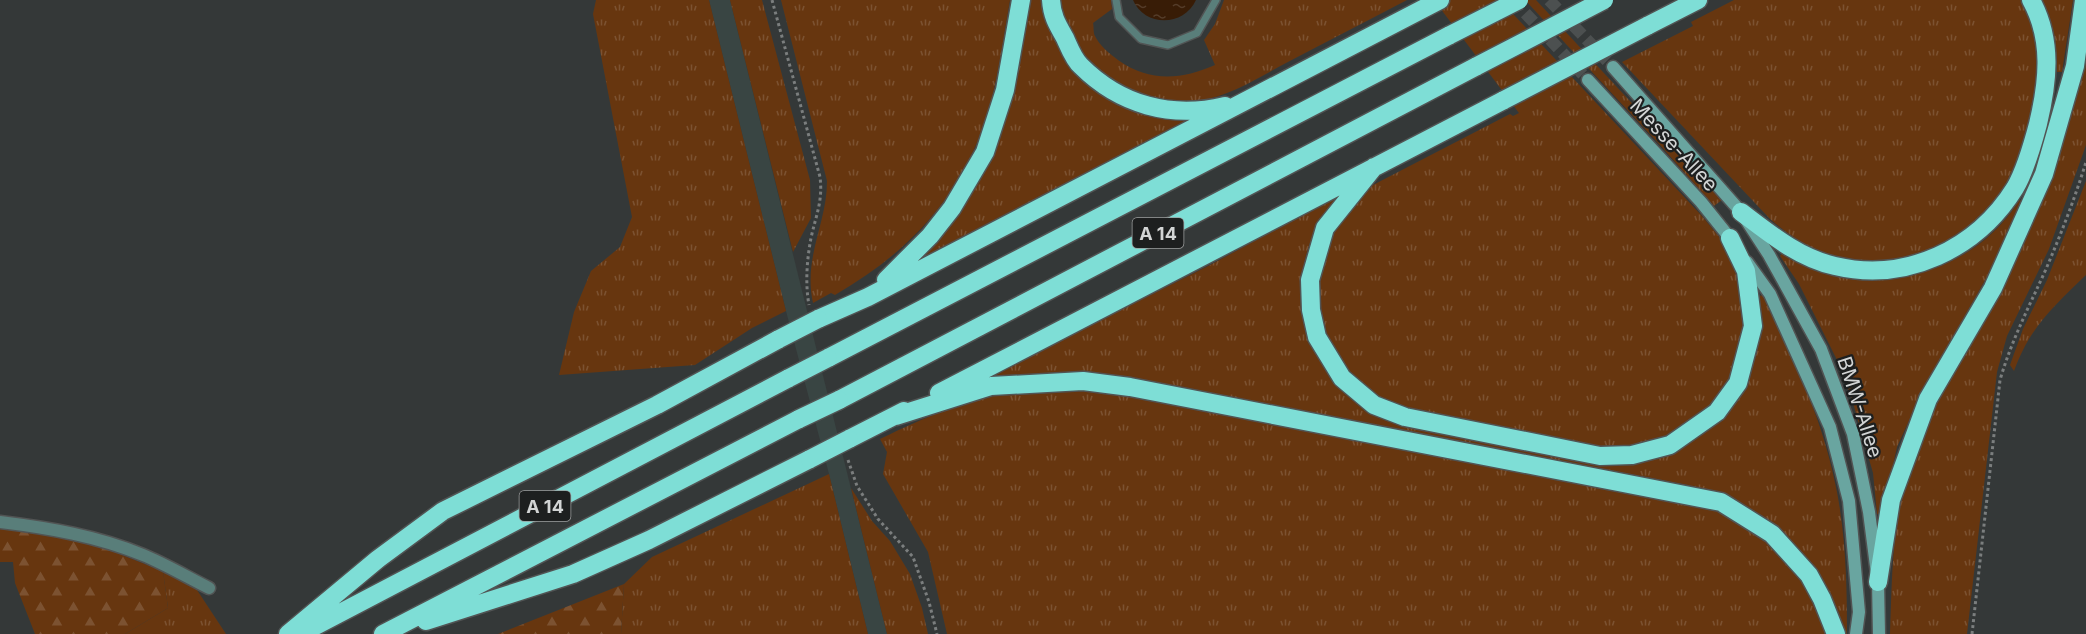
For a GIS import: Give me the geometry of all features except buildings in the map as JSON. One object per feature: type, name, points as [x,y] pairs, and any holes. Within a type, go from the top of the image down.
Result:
[{"type":"highway","points":[[868,297],[930,236],[951,208],[985,152],[1005,90],[1022,0]]},
{"type":"highway","points":[[1051,0],[1052,14],[1079,65],[1120,97],[1150,108],[1186,111],[1214,108],[1247,100]]},
{"type":"highway","name":"A 14","points":[[300,634],[1519,0]]},
{"type":"highway","name":"A 14","points":[[384,634],[839,400],[1604,0]]},
{"type":"highway","points":[[384,634],[540,586],[649,540],[896,416],[1698,0]]},
{"type":"highway","points":[[1741,213],[1804,255],[1835,266],[1867,270],[1899,269],[1924,263],[1948,252],[1974,235],[1997,212],[2016,186],[2035,136],[2042,109],[2047,83],[2048,58],[2044,33],[2037,10],[2031,0]]},
{"type":"highway","points":[[1878,582],[1891,500],[1928,399],[1993,288],[2044,174],[2075,66],[2084,0]]},
{"type":"highway","points":[[288,634],[378,559],[443,512],[657,405],[779,339],[814,314],[868,297],[1434,3]]},
{"type":"highway","points":[[1374,167],[1325,228],[1310,280],[1311,310],[1317,337],[1342,378],[1374,405],[1405,417],[1600,456],[1632,455],[1670,445],[1717,412],[1738,383],[1753,326],[1746,271],[1730,238]]},
{"type":"highway","points":[[896,416],[991,386],[1083,381],[1131,387],[1721,502],[1772,534],[1809,575],[1822,599],[1836,634]]},
{"type":"main road","name":"Messe-Allee","points":[[1613,67],[1741,213]]},
{"type":"main road","name":"Messe-Allee","points":[[1588,80],[1701,202],[1730,238]]},
{"type":"main road","name":"BMW-Allee","points":[[1741,213],[1770,255],[1821,348],[1853,434],[1869,512],[1878,582],[1878,634]]},
{"type":"main road","name":"BMW-Allee","points":[[1730,238],[1770,294],[1830,427],[1849,501],[1859,612],[1856,634]]},
{"type":"street","points":[[0,522],[49,528],[96,539],[143,555],[209,588]]},
{"type":"lane","points":[[1116,0],[1119,17],[1142,39],[1168,45],[1197,33],[1216,0]]},
{"type":"path","points":[[772,0],[820,177],[822,194],[811,237],[807,268],[807,295],[814,314]]},
{"type":"path","points":[[1972,634],[2000,380],[2010,347],[2046,268],[2077,191],[2086,162]]},
{"type":"path","points":[[848,460],[857,486],[878,519],[913,557],[929,602],[937,634]]},
{"type":"shaded area","points":[[709,0],[730,0],[887,634],[868,634]]},
{"type":"green space","points":[[596,0],[709,0],[786,311],[752,328],[695,365],[559,375],[574,312],[591,271],[620,247],[632,217],[593,14]]},
{"type":"green space","points":[[730,0],[762,0],[810,180],[811,218],[793,252]]},
{"type":"green space","points":[[781,0],[1010,0],[990,107],[960,177],[926,223],[885,262],[835,295],[831,293],[813,303],[811,271],[826,197],[827,181]]},
{"type":"green space","points":[[1027,0],[1043,0],[1074,68],[1187,117],[1188,120],[922,259],[920,255],[967,199]]},
{"type":"green space","points":[[1057,0],[1111,0],[1112,9],[1093,23],[1094,35],[1099,43],[1118,60],[1141,72],[1178,76],[1215,65],[1204,40],[1215,24],[1224,0],[1407,0],[1233,91],[1210,99],[1180,102],[1161,101],[1125,89],[1094,68],[1071,39]]},
{"type":"green space","points":[[1434,0],[1500,0],[1721,239],[1739,278],[1746,319],[1731,378],[1709,409],[1682,431],[1650,445],[1613,450],[1416,413],[1377,398],[1352,377],[1325,338],[1317,290],[1330,235],[1359,197],[1373,185],[1510,114],[1513,116],[1519,113]]},
{"type":"green space","points":[[1525,0],[1536,0],[1722,200],[1714,206]]},
{"type":"green space","points":[[1734,0],[2021,0],[2034,32],[2038,79],[2028,128],[2015,167],[1995,203],[1961,235],[1949,243],[1924,253],[1877,263],[1847,261],[1819,252],[1781,228],[1622,62],[1693,26],[1691,22]]},
{"type":"green space","points":[[2041,0],[2073,0],[2062,72],[2057,72],[2053,32]]},
{"type":"green space","points":[[2086,29],[2086,145],[2049,249],[2007,336],[1997,372],[1967,634],[1890,634],[1892,573],[1898,512],[1907,472],[1925,424],[2000,291],[2044,196],[2065,131]]},
{"type":"green space","points":[[2086,181],[2086,275],[2035,330],[2014,371],[2010,365],[2023,329],[2047,280]]},
{"type":"green space","points":[[1340,195],[1311,241],[1307,251],[1303,281],[1309,328],[1315,350],[1329,373],[1342,387],[1355,399],[1598,463],[1672,452],[1687,445],[1712,426],[1742,390],[1751,370],[1757,352],[1760,324],[1759,296],[1763,295],[1807,391],[1831,466],[1844,545],[1847,634],[1844,634],[1817,575],[1793,543],[1778,529],[1744,508],[1688,485],[1182,389],[1078,374],[1045,374],[988,381],[987,377],[1210,265]]},
{"type":"green space","points":[[2019,200],[2024,201],[1988,275],[1933,372],[1897,447],[1882,515],[1877,514],[1873,473],[1851,396],[1837,360],[1799,284],[1780,256],[1783,252],[1824,272],[1845,277],[1871,279],[1914,274],[1935,268],[1974,248],[2006,218]]},
{"type":"green space","points":[[1021,391],[1117,392],[1695,501],[1739,518],[1786,557],[1813,594],[1829,634],[947,634],[928,552],[883,474],[887,452],[880,439],[932,416],[984,398]]},
{"type":"green space","points":[[829,474],[868,634],[621,634],[624,584],[652,557]]},
{"type":"green space","points":[[851,488],[872,521],[890,541],[910,574],[928,634],[887,634]]},
{"type":"green space","points":[[0,527],[86,541],[163,571],[168,608],[125,634],[35,634],[15,583],[13,562],[0,562]]},
{"type":"green space","points":[[163,571],[197,590],[226,634],[125,634],[168,608]]},
{"type":"green space","points":[[624,584],[621,634],[498,634]]},
{"type":"water","points":[[1133,0],[1196,0],[1183,15],[1164,20],[1146,15],[1138,9]]},
{"type":"tunnel","points":[[1513,0],[1588,80]]},
{"type":"tunnel","points":[[1549,0],[1613,67]]}]
